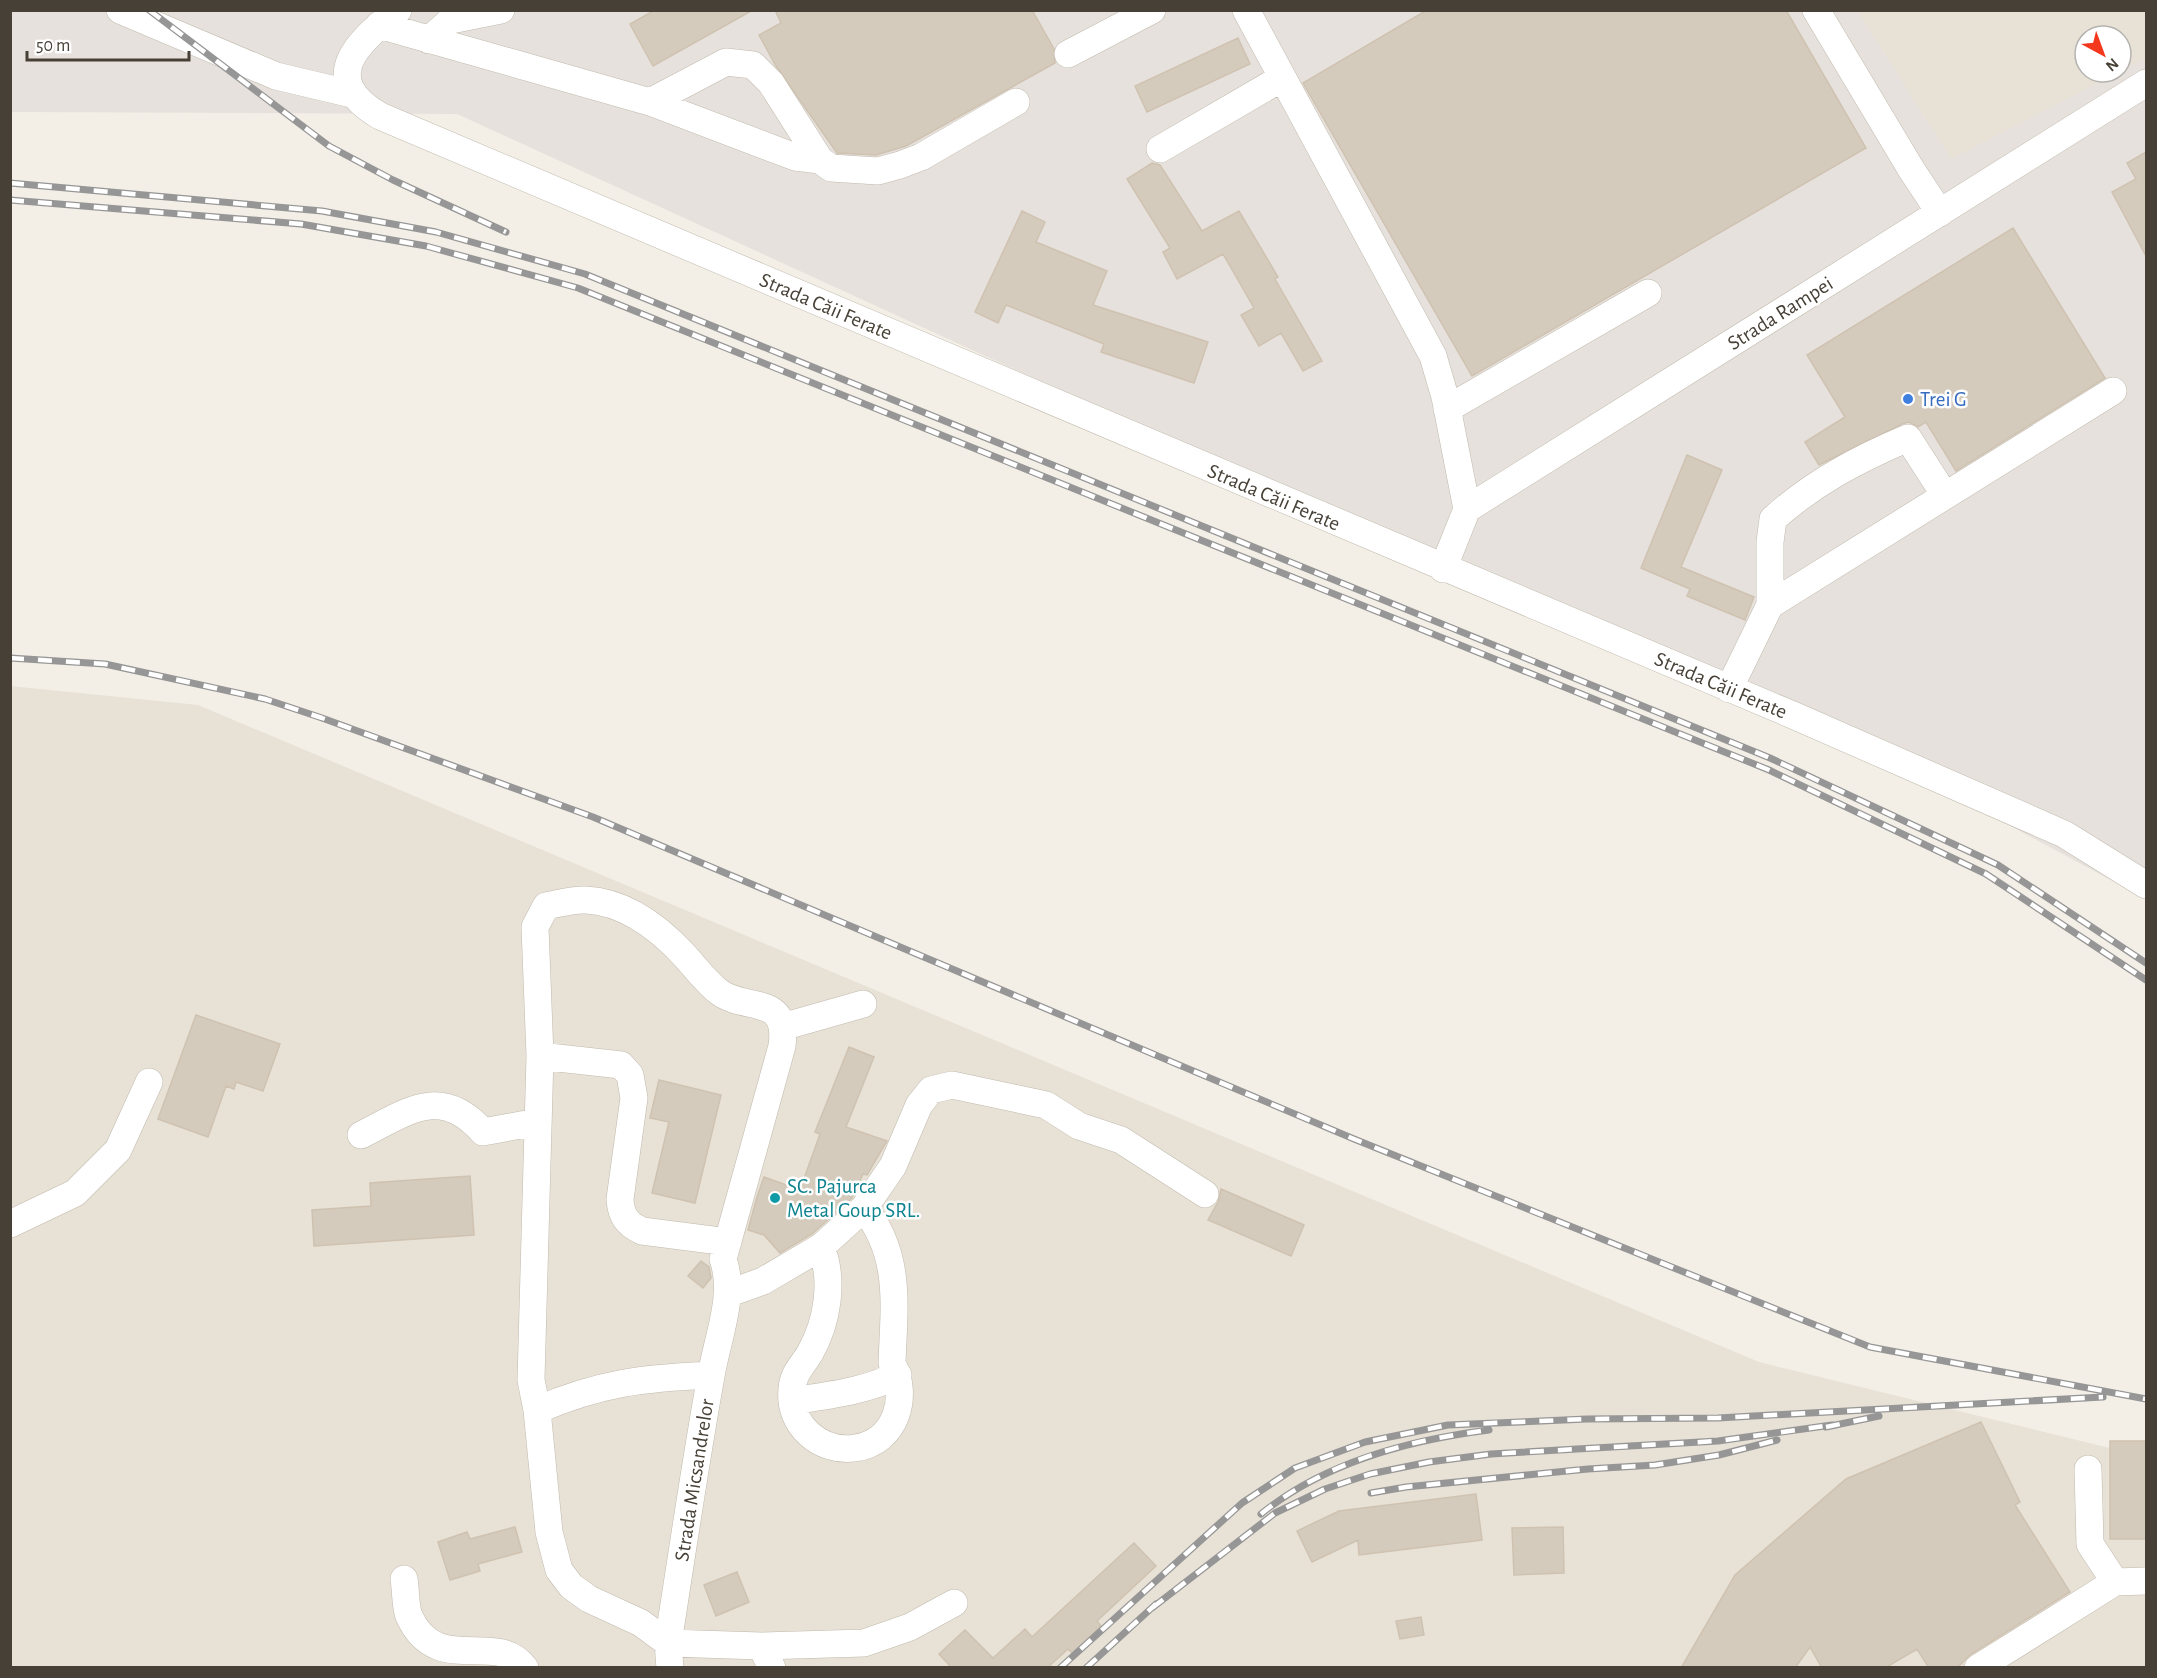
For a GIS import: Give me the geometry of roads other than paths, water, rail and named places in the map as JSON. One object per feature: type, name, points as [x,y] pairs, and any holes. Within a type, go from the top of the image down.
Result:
[{"type":"street","points":[[120,10],[276,76],[352,94],[349,79],[351,55],[364,38],[388,18],[429,40],[650,102],[795,157],[820,160]]},
{"type":"street","points":[[429,40],[451,20],[501,10]]},
{"type":"street","points":[[1068,54],[1121,18],[1152,10]]},
{"type":"street","points":[[1246,10],[1433,356],[1447,409],[1467,509],[1443,568]]},
{"type":"street","points":[[1816,10],[1911,169],[1940,213]]},
{"type":"street","points":[[650,102],[726,62],[753,65],[771,83],[820,160],[831,168],[862,171],[878,171],[921,157],[1016,102]]},
{"type":"street","points":[[1160,149],[1282,78]]},
{"type":"street","name":"Strada Rampei","points":[[1467,509],[2146,83]]},
{"type":"street","name":"Strada Căii Ferate","points":[[352,94],[369,110],[394,122],[1729,689],[2064,834],[2146,885]]},
{"type":"street","points":[[1447,409],[1648,293]]},
{"type":"street","points":[[1770,605],[1944,494],[2113,391]]},
{"type":"street","points":[[1729,689],[1770,605],[1770,542],[1773,519],[1799,496],[1850,465],[1908,438],[1944,494]]},
{"type":"street","points":[[863,1004],[782,1028],[776,1015],[766,1006],[722,994],[670,941],[639,917],[610,905],[586,900],[546,906],[535,927],[540,1056],[531,1380],[537,1410],[549,1532],[559,1570],[571,1586],[589,1599],[641,1623],[669,1655],[767,1657],[864,1643],[910,1627],[954,1603]]},
{"type":"street","name":"Strada Micsandrelor","points":[[669,1655],[711,1375],[727,1294],[727,1271],[723,1259],[782,1046],[782,1028]]},
{"type":"street","points":[[540,1056],[621,1065],[630,1075],[634,1098],[620,1210],[631,1226],[642,1231],[728,1242]]},
{"type":"street","points":[[10,1224],[75,1193],[118,1150],[150,1082]]},
{"type":"street","points":[[727,1294],[763,1281],[822,1247],[864,1208],[892,1166],[919,1105],[931,1090],[952,1085],[1046,1105],[1079,1126],[1121,1140],[1205,1194]]},
{"type":"street","points":[[361,1135],[426,1104],[442,1105],[459,1111],[471,1118],[483,1132],[537,1122]]},
{"type":"street","points":[[822,1247],[828,1264],[830,1281],[826,1307],[810,1353],[795,1375],[792,1401],[795,1414],[810,1436],[833,1448],[859,1448],[877,1439],[891,1426],[901,1401],[898,1375],[892,1363],[893,1273],[890,1256],[877,1225],[864,1208]]},
{"type":"street","points":[[537,1410],[568,1396],[615,1382],[711,1375]]},
{"type":"street","points":[[792,1401],[873,1387],[898,1375]]},
{"type":"street","points":[[2088,1469],[2090,1544],[2115,1582]]},
{"type":"street","points":[[404,1579],[409,1615],[424,1638],[450,1651],[493,1651],[513,1657],[525,1668]]},
{"type":"street","points":[[1978,1668],[2115,1582],[2146,1581]]},
{"type":"railway","points":[[149,10],[329,146],[393,180],[506,232]]},
{"type":"railway","points":[[10,183],[322,211],[436,232],[585,274],[1770,758],[1998,865],[2146,963]]},
{"type":"railway","points":[[10,200],[301,224],[426,246],[578,288],[1769,770],[1986,874],[2146,980]]},
{"type":"railway","points":[[10,658],[105,664],[265,699],[322,718],[593,817],[1354,1139],[1870,1347],[2146,1399]]},
{"type":"railway","points":[[1060,1668],[1242,1503],[1295,1468],[1365,1442],[1448,1425],[1587,1419],[1718,1418],[2103,1397]]},
{"type":"railway","points":[[1826,1427],[1879,1416]]},
{"type":"railway","points":[[1152,1608],[1275,1513],[1325,1489],[1370,1474],[1429,1462],[1491,1454],[1718,1441],[1832,1425]]},
{"type":"railway","points":[[1261,1514],[1312,1480],[1369,1456],[1428,1440],[1489,1430]]},
{"type":"railway","points":[[1371,1493],[1406,1487],[1588,1469],[1655,1465],[1719,1455],[1777,1440]]},
{"type":"railway","points":[[1086,1668],[1156,1604]]},
{"type":"place","name":"Trei G","points":[[1908,399]]},
{"type":"place","name":"SC. Pajurca Metal Goup SRL.","points":[[775,1198]]}]
